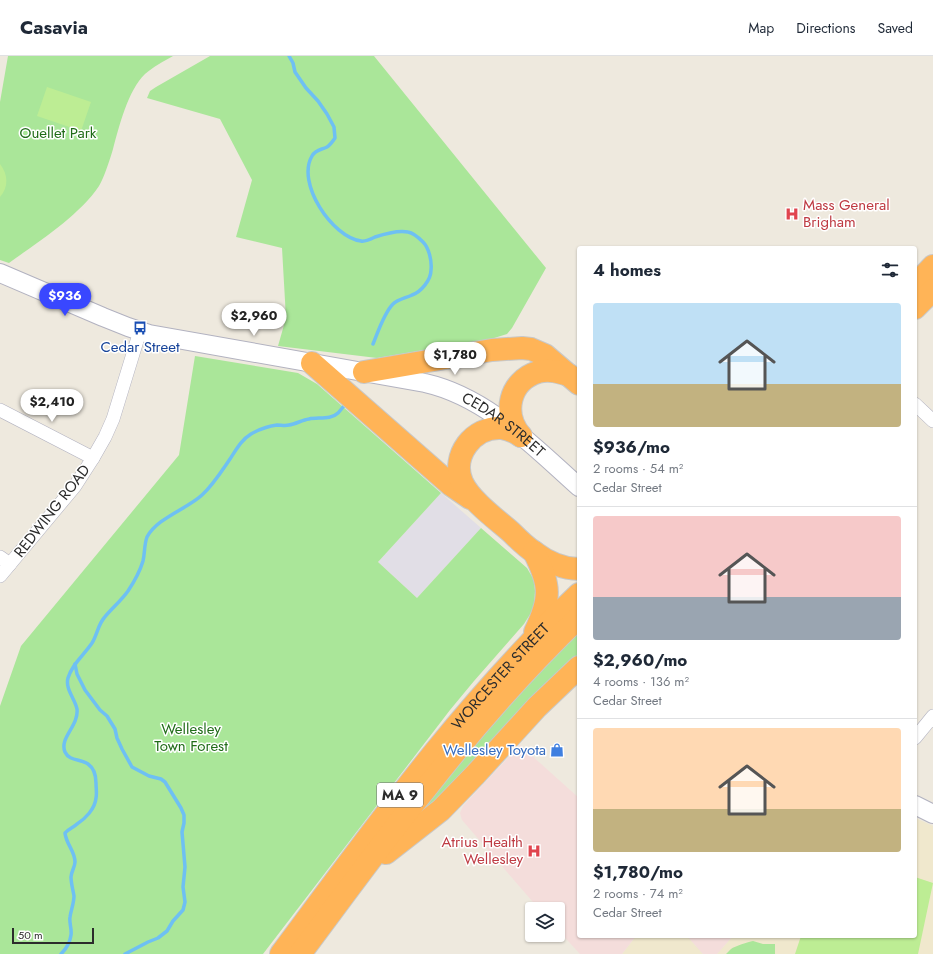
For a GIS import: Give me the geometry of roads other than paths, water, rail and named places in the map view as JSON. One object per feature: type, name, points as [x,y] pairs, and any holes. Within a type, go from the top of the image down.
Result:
[{"type":"highway","points":[[917,283],[933,266]]},
{"type":"highway","points":[[917,306],[933,290]]},
{"type":"highway","points":[[364,372],[492,350],[522,348],[531,349],[545,356],[574,379]]},
{"type":"highway","points":[[312,363],[451,485],[461,493],[476,501]]},
{"type":"highway","points":[[521,436],[513,425],[510,410],[513,395],[521,383],[533,374],[545,371],[556,371],[574,379]]},
{"type":"highway","points":[[521,436],[509,430],[494,428],[482,432],[470,441],[462,453],[460,464],[461,477],[465,488],[476,501],[534,552],[563,567],[577,569]]},
{"type":"highway","points":[[530,643],[543,616],[547,599],[545,578],[534,552]]},
{"type":"highway","name":"WORCESTER STREET","points":[[281,954],[387,812],[462,719],[530,643],[577,596]]},
{"type":"highway","name":"WORCESTER STREET","points":[[300,954],[426,787],[472,731],[522,675],[577,619]]},
{"type":"highway","points":[[357,878],[381,857],[441,810],[483,767],[536,707],[577,669]]},
{"type":"main road","name":"CEDAR STREET","points":[[0,273],[103,317],[140,331],[163,337],[425,383],[451,391],[483,407],[510,426],[577,485]]},
{"type":"main road","points":[[917,806],[933,814]]},
{"type":"street","name":"REDWING ROAD","points":[[0,576],[5,560],[75,486],[105,437],[113,419],[140,331]]},
{"type":"street","points":[[917,406],[933,421]]},
{"type":"street","points":[[0,410],[93,458]]},
{"type":"street","points":[[917,736],[933,716]]},
{"type":"waterway","points":[[289,56],[293,63],[295,72],[306,88],[318,101],[334,127],[335,138],[327,147],[317,151],[312,156],[308,167],[309,180],[313,194],[320,207],[339,230],[350,237],[364,241],[392,233],[408,232],[418,237],[423,242],[430,255],[431,274],[427,282],[415,293],[393,304],[384,317],[373,344]]},
{"type":"waterway","points":[[61,954],[68,946],[70,938],[70,914],[74,901],[71,877],[75,864],[75,858],[65,833],[89,813],[94,806],[96,795],[96,778],[92,768],[85,762],[69,757],[65,752],[65,742],[77,715],[76,705],[67,682],[70,673],[75,664],[92,643],[102,621],[125,595],[139,573],[144,558],[146,540],[152,530],[165,519],[202,495],[217,478],[239,445],[247,436],[271,426],[294,424],[313,418],[332,417],[344,406]]},
{"type":"waterway","points":[[75,664],[77,674],[85,690],[100,710],[107,716],[115,729],[117,738],[132,767],[165,782],[184,815],[182,832],[185,867],[183,887],[185,902],[183,910],[173,921],[167,931],[158,938],[125,954]]},
{"type":"place","name":"Mass General Brigham","points":[[792,214]]},
{"type":"place","name":"Cedar Street","points":[[140,328]]},
{"type":"place","name":"Wellesley Toyota","points":[[557,750]]},
{"type":"place","name":"Atrius Health Wellesley","points":[[534,851]]},
{"type":"park label","name":"Ouellet Park","points":[[58,133]]},
{"type":"park label","name":"Wellesley Town Forest","points":[[191,738]]}]
